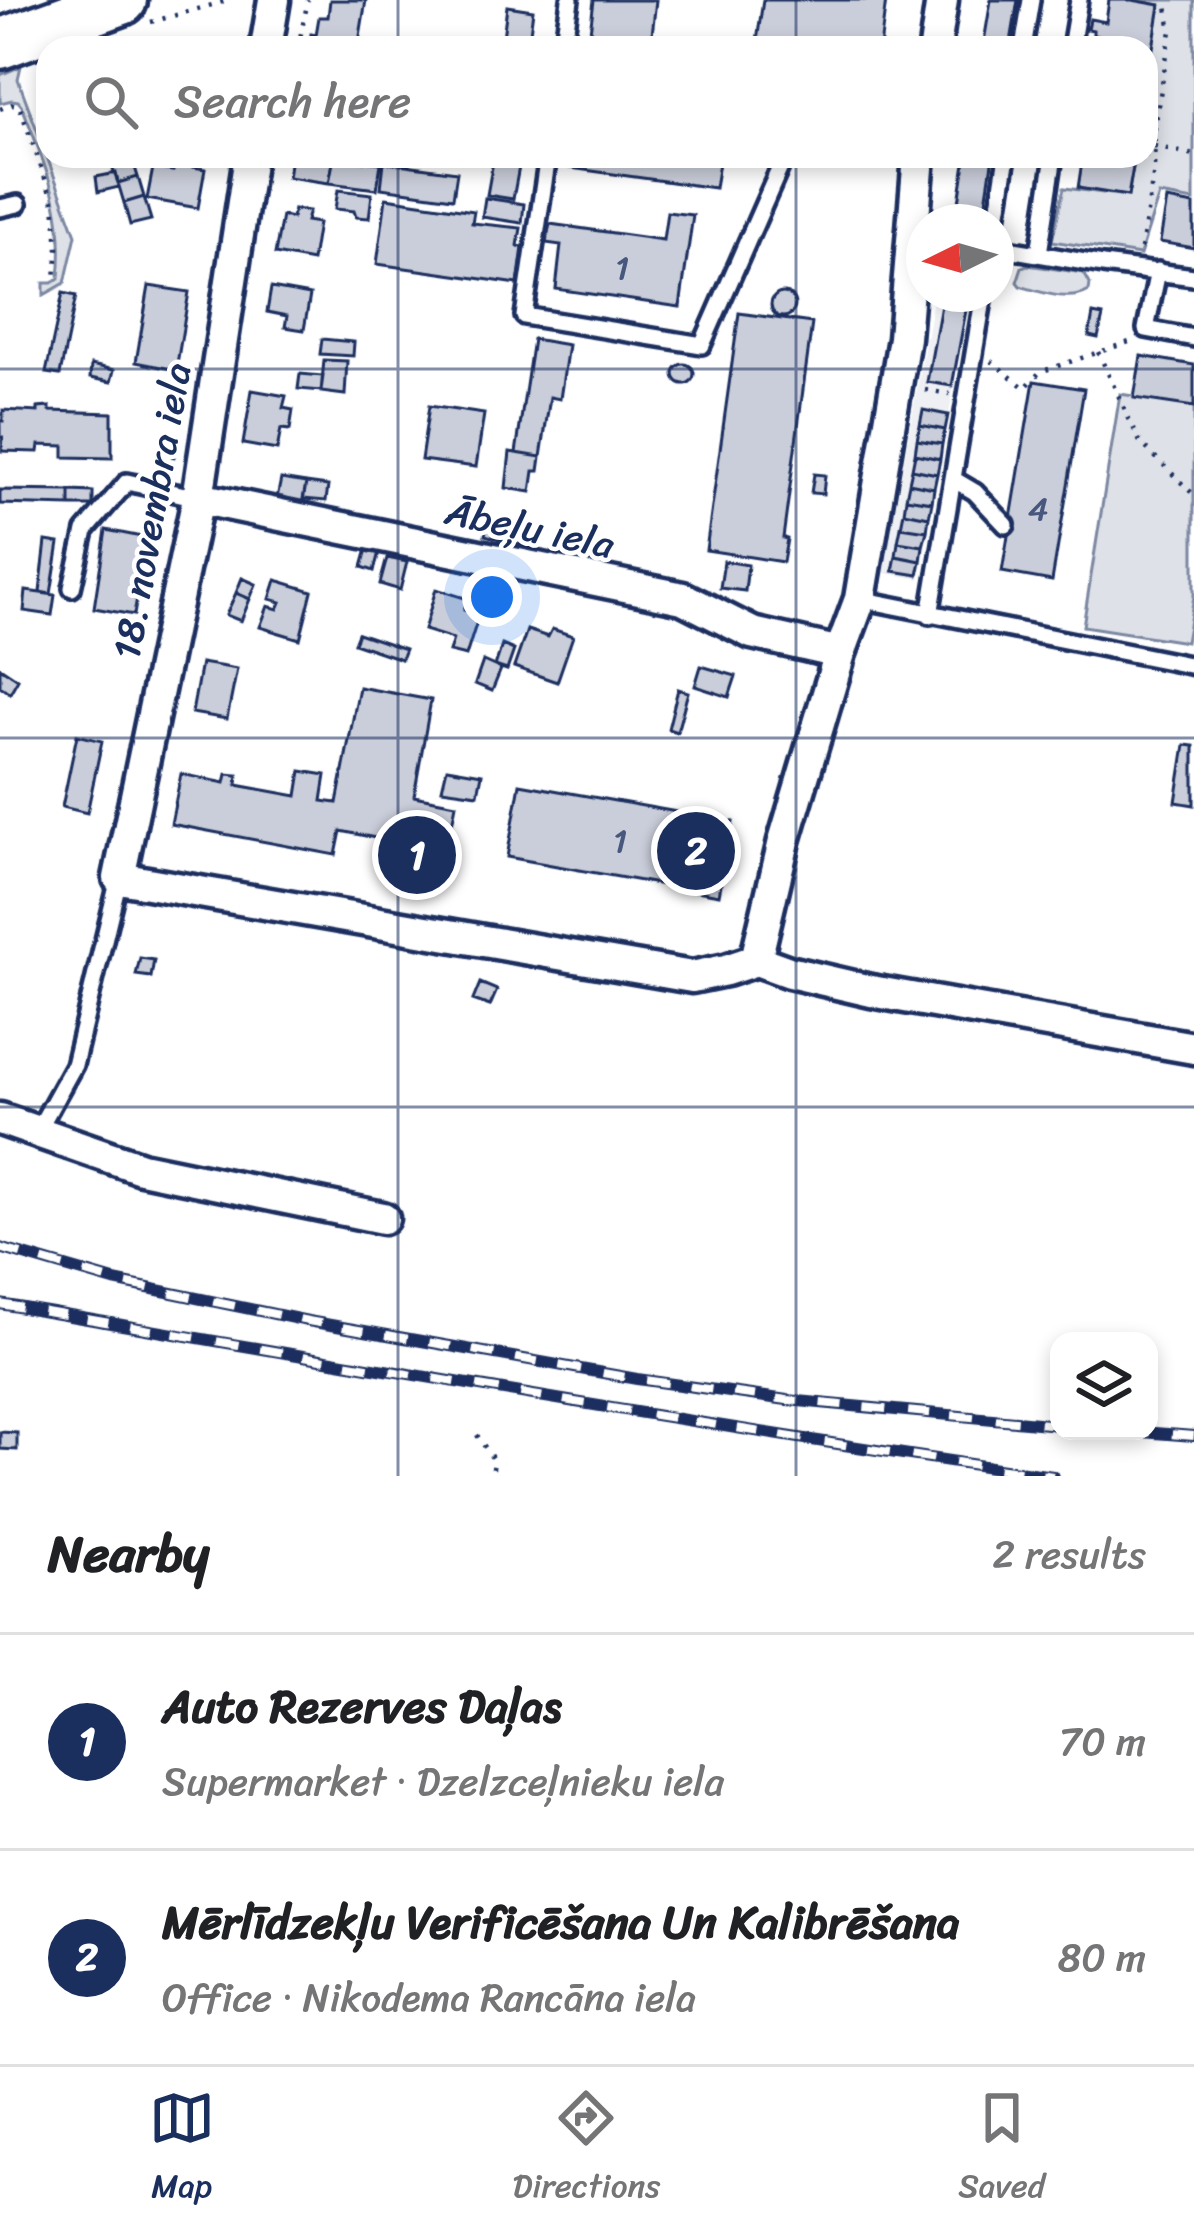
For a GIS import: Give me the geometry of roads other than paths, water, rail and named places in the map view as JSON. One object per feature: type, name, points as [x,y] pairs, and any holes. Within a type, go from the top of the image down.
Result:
[{"type":"main road","points":[[0,44],[122,0]]},
{"type":"street","points":[[268,36],[274,0]]},
{"type":"street","points":[[936,36],[942,0]]},
{"type":"street","name":"18. novembra iela","points":[[118,878],[198,498],[248,168]]},
{"type":"street","points":[[755,960],[784,841],[860,599],[904,338],[918,168]]},
{"type":"street","name":"Ābeļu iela","points":[[198,498],[683,598],[752,633],[840,653]]},
{"type":"street","points":[[118,878],[692,977],[755,960],[871,991],[1194,1048]]},
{"type":"street","points":[[0,1119],[141,1168],[383,1218]]},
{"type":"lane","points":[[565,36],[570,0]]},
{"type":"lane","points":[[1025,36],[1031,0]]},
{"type":"lane","points":[[1073,36],[1079,0]]},
{"type":"lane","points":[[546,168],[524,316],[702,345],[780,168]]},
{"type":"lane","points":[[999,204],[1004,168]]},
{"type":"lane","points":[[1039,253],[1052,168]]},
{"type":"lane","points":[[0,208],[19,204]]},
{"type":"lane","points":[[1014,250],[1194,277]]},
{"type":"lane","points":[[1158,271],[1146,329],[1194,338]]},
{"type":"lane","points":[[930,615],[982,312]]},
{"type":"lane","points":[[953,479],[975,492],[1006,525]]},
{"type":"lane","points":[[71,588],[85,531],[127,482],[198,498]]},
{"type":"lane","points":[[860,599],[1194,666]]},
{"type":"lane","points":[[37,1132],[74,1065],[118,878]]},
{"type":"railway","points":[[0,1248],[114,1281],[308,1321],[637,1379],[787,1400],[1050,1424]]},
{"type":"railway","points":[[0,1304],[657,1415],[1053,1476]]},
{"type":"railway","points":[[1158,1433],[1194,1436]]},
{"type":"place","name":"Mērlīdzekļu Verificēšana Un Kalibrēšana","points":[[696,851]]},
{"type":"place","name":"Auto Rezerves Daļas","points":[[417,855]]}]
